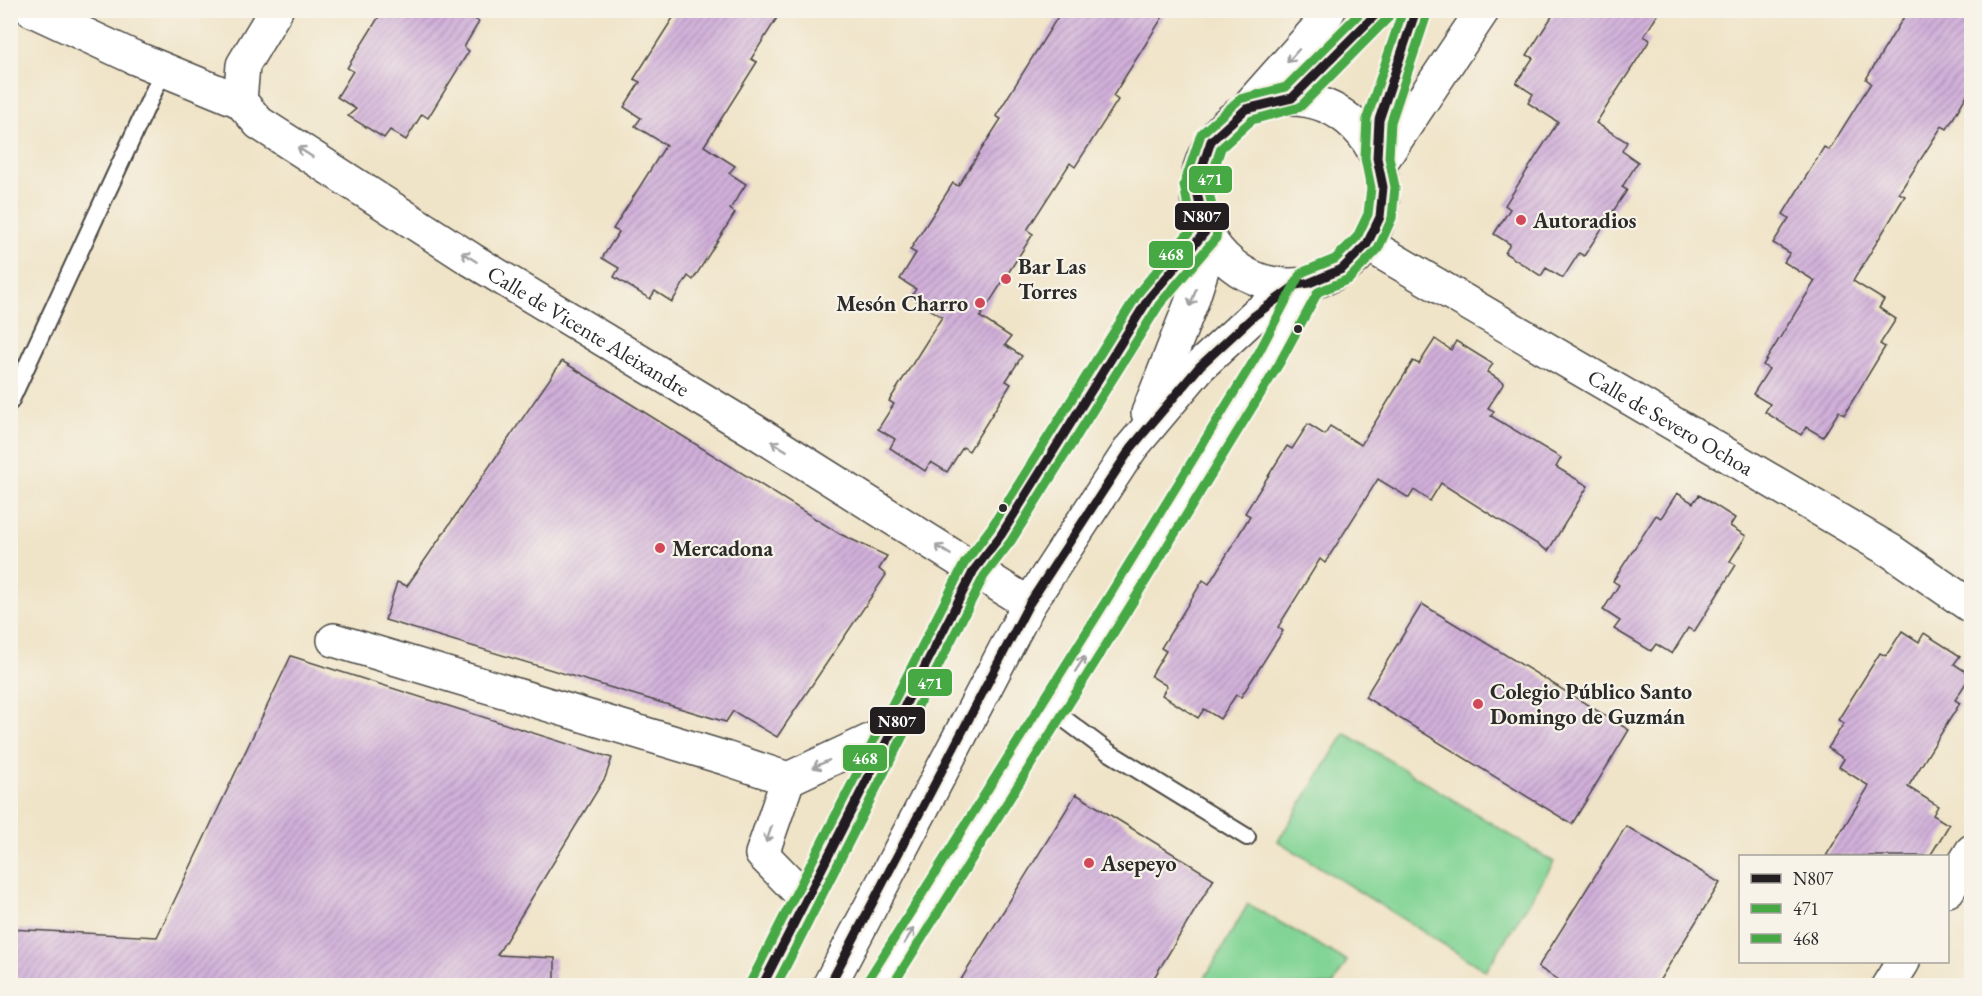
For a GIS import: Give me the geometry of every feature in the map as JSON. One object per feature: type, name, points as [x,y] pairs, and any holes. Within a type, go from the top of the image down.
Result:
[{"type":"street","points":[[32,10],[240,102],[243,65],[276,10]]},
{"type":"street","points":[[1302,284],[1271,284],[1247,275],[1227,262],[1208,237],[1196,186],[1211,141],[1246,109],[1317,29],[1329,10]]},
{"type":"street","points":[[1292,98],[1380,10]]},
{"type":"street","points":[[832,980],[1029,604],[1131,448],[1200,366],[1254,316],[1302,284],[1342,269],[1367,244],[1380,217],[1383,187],[1378,162],[1379,120],[1416,10]]},
{"type":"street","points":[[1378,162],[1483,10]]},
{"type":"street","points":[[1246,109],[1292,98],[1319,102],[1343,115],[1363,134],[1378,162]]},
{"type":"street","name":"Calle de Vicente Aleixandre","points":[[240,102],[259,123],[472,260],[753,430],[1029,604]]},
{"type":"street","points":[[762,986],[974,570],[1001,535],[1149,298],[1208,237]]},
{"type":"street","points":[[1131,448],[1150,408],[1192,301],[1208,237]]},
{"type":"street","name":"Calle de Severo Ochoa","points":[[1367,244],[1890,551],[1971,607]]},
{"type":"street","points":[[878,986],[1269,358],[1302,284]]},
{"type":"street","points":[[334,640],[714,754],[788,779],[891,731]]},
{"type":"street","points":[[788,779],[762,854],[805,898]]},
{"type":"street","points":[[1949,887],[1971,851]]},
{"type":"street","points":[[1888,986],[1902,963]]},
{"type":"lane","points":[[10,402],[164,69]]},
{"type":"lane","points":[[1051,709],[1107,751],[1247,837]]},
{"type":"green space","points":[[1345,733],[1554,862],[1486,971],[1278,841]]},
{"type":"green space","points":[[1248,904],[1347,961],[1333,985],[1201,985]]},
{"type":"building","points":[[383,10],[462,10],[479,22],[464,47],[469,51],[428,118],[422,114],[406,140],[390,130],[384,138],[348,116],[356,109],[337,97],[353,71],[347,68]]},
{"type":"building","points":[[678,10],[782,10],[751,59],[757,62],[704,146],[735,166],[729,173],[746,184],[730,209],[735,213],[693,280],[688,276],[672,302],[655,291],[650,299],[614,277],[619,268],[602,258],[619,232],[613,229],[666,145],[635,126],[641,118],[624,107],[640,82],[634,79]]},
{"type":"building","points":[[1062,10],[1167,10],[1113,96],[1118,100],[1075,167],[1070,163],[1027,230],[1033,234],[980,317],[1011,337],[1005,345],[1022,356],[1006,381],[1011,384],[969,451],[963,447],[947,472],[931,462],[925,471],[890,448],[895,439],[878,429],[894,404],[889,401],[942,317],[911,297],[916,289],[900,279],[916,253],[910,250],[953,183],[958,186],[1001,119],[996,116]]},
{"type":"building","points":[[1556,10],[1661,10],[1644,36],[1650,40],[1596,123],[1627,142],[1622,151],[1638,162],[1622,187],[1627,190],[1584,256],[1579,253],[1563,278],[1546,268],[1541,276],[1505,253],[1510,244],[1494,234],[1510,209],[1505,205],[1558,122],[1528,103],[1533,94],[1516,83],[1533,58],[1527,55]]},
{"type":"building","points":[[1908,10],[1971,10],[1971,88],[1947,129],[1942,126],[1899,193],[1905,196],[1853,281],[1884,300],[1879,308],[1896,319],[1880,344],[1885,347],[1844,415],[1839,411],[1823,437],[1806,427],[1801,435],[1765,412],[1770,404],[1753,394],[1769,369],[1763,365],[1815,281],[1784,262],[1790,253],[1773,243],[1789,218],[1783,214],[1824,147],[1829,150],[1871,83],[1866,79]]},
{"type":"building","points":[[1435,339],[1451,350],[1456,341],[1493,364],[1487,372],[1504,383],[1488,408],[1494,411],[1491,416],[1561,458],[1556,467],[1588,486],[1548,551],[1441,483],[1430,501],[1414,490],[1409,498],[1378,479],[1325,563],[1320,559],[1278,627],[1283,631],[1241,697],[1236,695],[1220,719],[1204,709],[1198,718],[1162,695],[1167,686],[1151,676],[1166,651],[1161,648],[1203,580],[1209,584],[1250,516],[1245,513],[1287,446],[1292,449],[1308,424],[1325,435],[1330,426],[1361,445],[1413,361],[1419,364]]},
{"type":"building","name":"Mercadona","points":[[562,361],[840,534],[887,556],[879,569],[886,575],[777,737],[733,711],[726,722],[385,620],[397,582],[407,586]]},
{"type":"building","points":[[1677,493],[1693,503],[1699,495],[1735,518],[1730,526],[1746,536],[1730,561],[1736,565],[1694,632],[1688,628],[1672,654],[1656,644],[1651,651],[1614,629],[1620,621],[1603,610],[1619,585],[1613,581],[1656,515],[1661,518]]},
{"type":"building","points":[[1422,604],[1629,730],[1572,824],[1365,697]]},
{"type":"building","points":[[1902,631],[1919,642],[1924,633],[1960,656],[1954,664],[1971,675],[1955,700],[1960,703],[1908,787],[1938,806],[1933,815],[1949,825],[1931,855],[1827,855],[1869,786],[1839,767],[1844,759],[1828,748],[1844,723],[1838,720],[1880,653],[1886,656]]},
{"type":"building","points":[[291,656],[612,758],[605,778],[497,955],[555,958],[555,986],[10,986],[10,929],[157,937]]},
{"type":"building","points":[[1076,794],[1214,879],[1149,986],[957,986]]},
{"type":"building","points":[[1626,826],[1720,883],[1656,986],[1567,986],[1538,967]]},
{"type":"transit line","name":"468","points":[[751,981],[964,564],[991,528],[1139,292],[1192,229],[1184,185],[1201,134],[1240,99],[1286,87],[1363,10]]},
{"type":"transit line","name":"N807","points":[[762,986],[974,570],[1001,535],[1149,298],[1205,232],[1196,186],[1211,141],[1246,109],[1292,98],[1380,10]]},
{"type":"transit line","name":"468","points":[[868,980],[1259,352],[1299,276],[1303,272],[1335,259],[1357,237],[1368,214],[1371,188],[1365,158],[1367,118],[1403,10]]},
{"type":"transit line","name":"N807","points":[[829,986],[1029,604],[1131,448],[1200,366],[1254,316],[1296,285],[1309,283],[1342,269],[1367,244],[1380,217],[1383,187],[1377,158],[1379,120],[1416,10]]},
{"type":"transit line","name":"471","points":[[892,986],[1279,364],[1318,292],[1349,279],[1378,249],[1392,218],[1395,187],[1389,157],[1391,122],[1427,14]]},
{"type":"transit line","name":"471","points":[[776,986],[984,576],[1011,541],[1159,305],[1216,238],[1217,231],[1208,187],[1221,148],[1252,120],[1300,107],[1388,18]]},
{"type":"place","name":"Autoradios","points":[[1521,220]]},
{"type":"place","name":"Bar Las Torres","points":[[1006,279]]},
{"type":"place","name":"Mesón Charro","points":[[980,303]]},
{"type":"place","name":"Mercadona","points":[[660,548]]},
{"type":"place","name":"Colegio Público Santo Domingo de Guzmán","points":[[1478,704]]},
{"type":"place","name":"Asepeyo","points":[[1089,863]]}]
